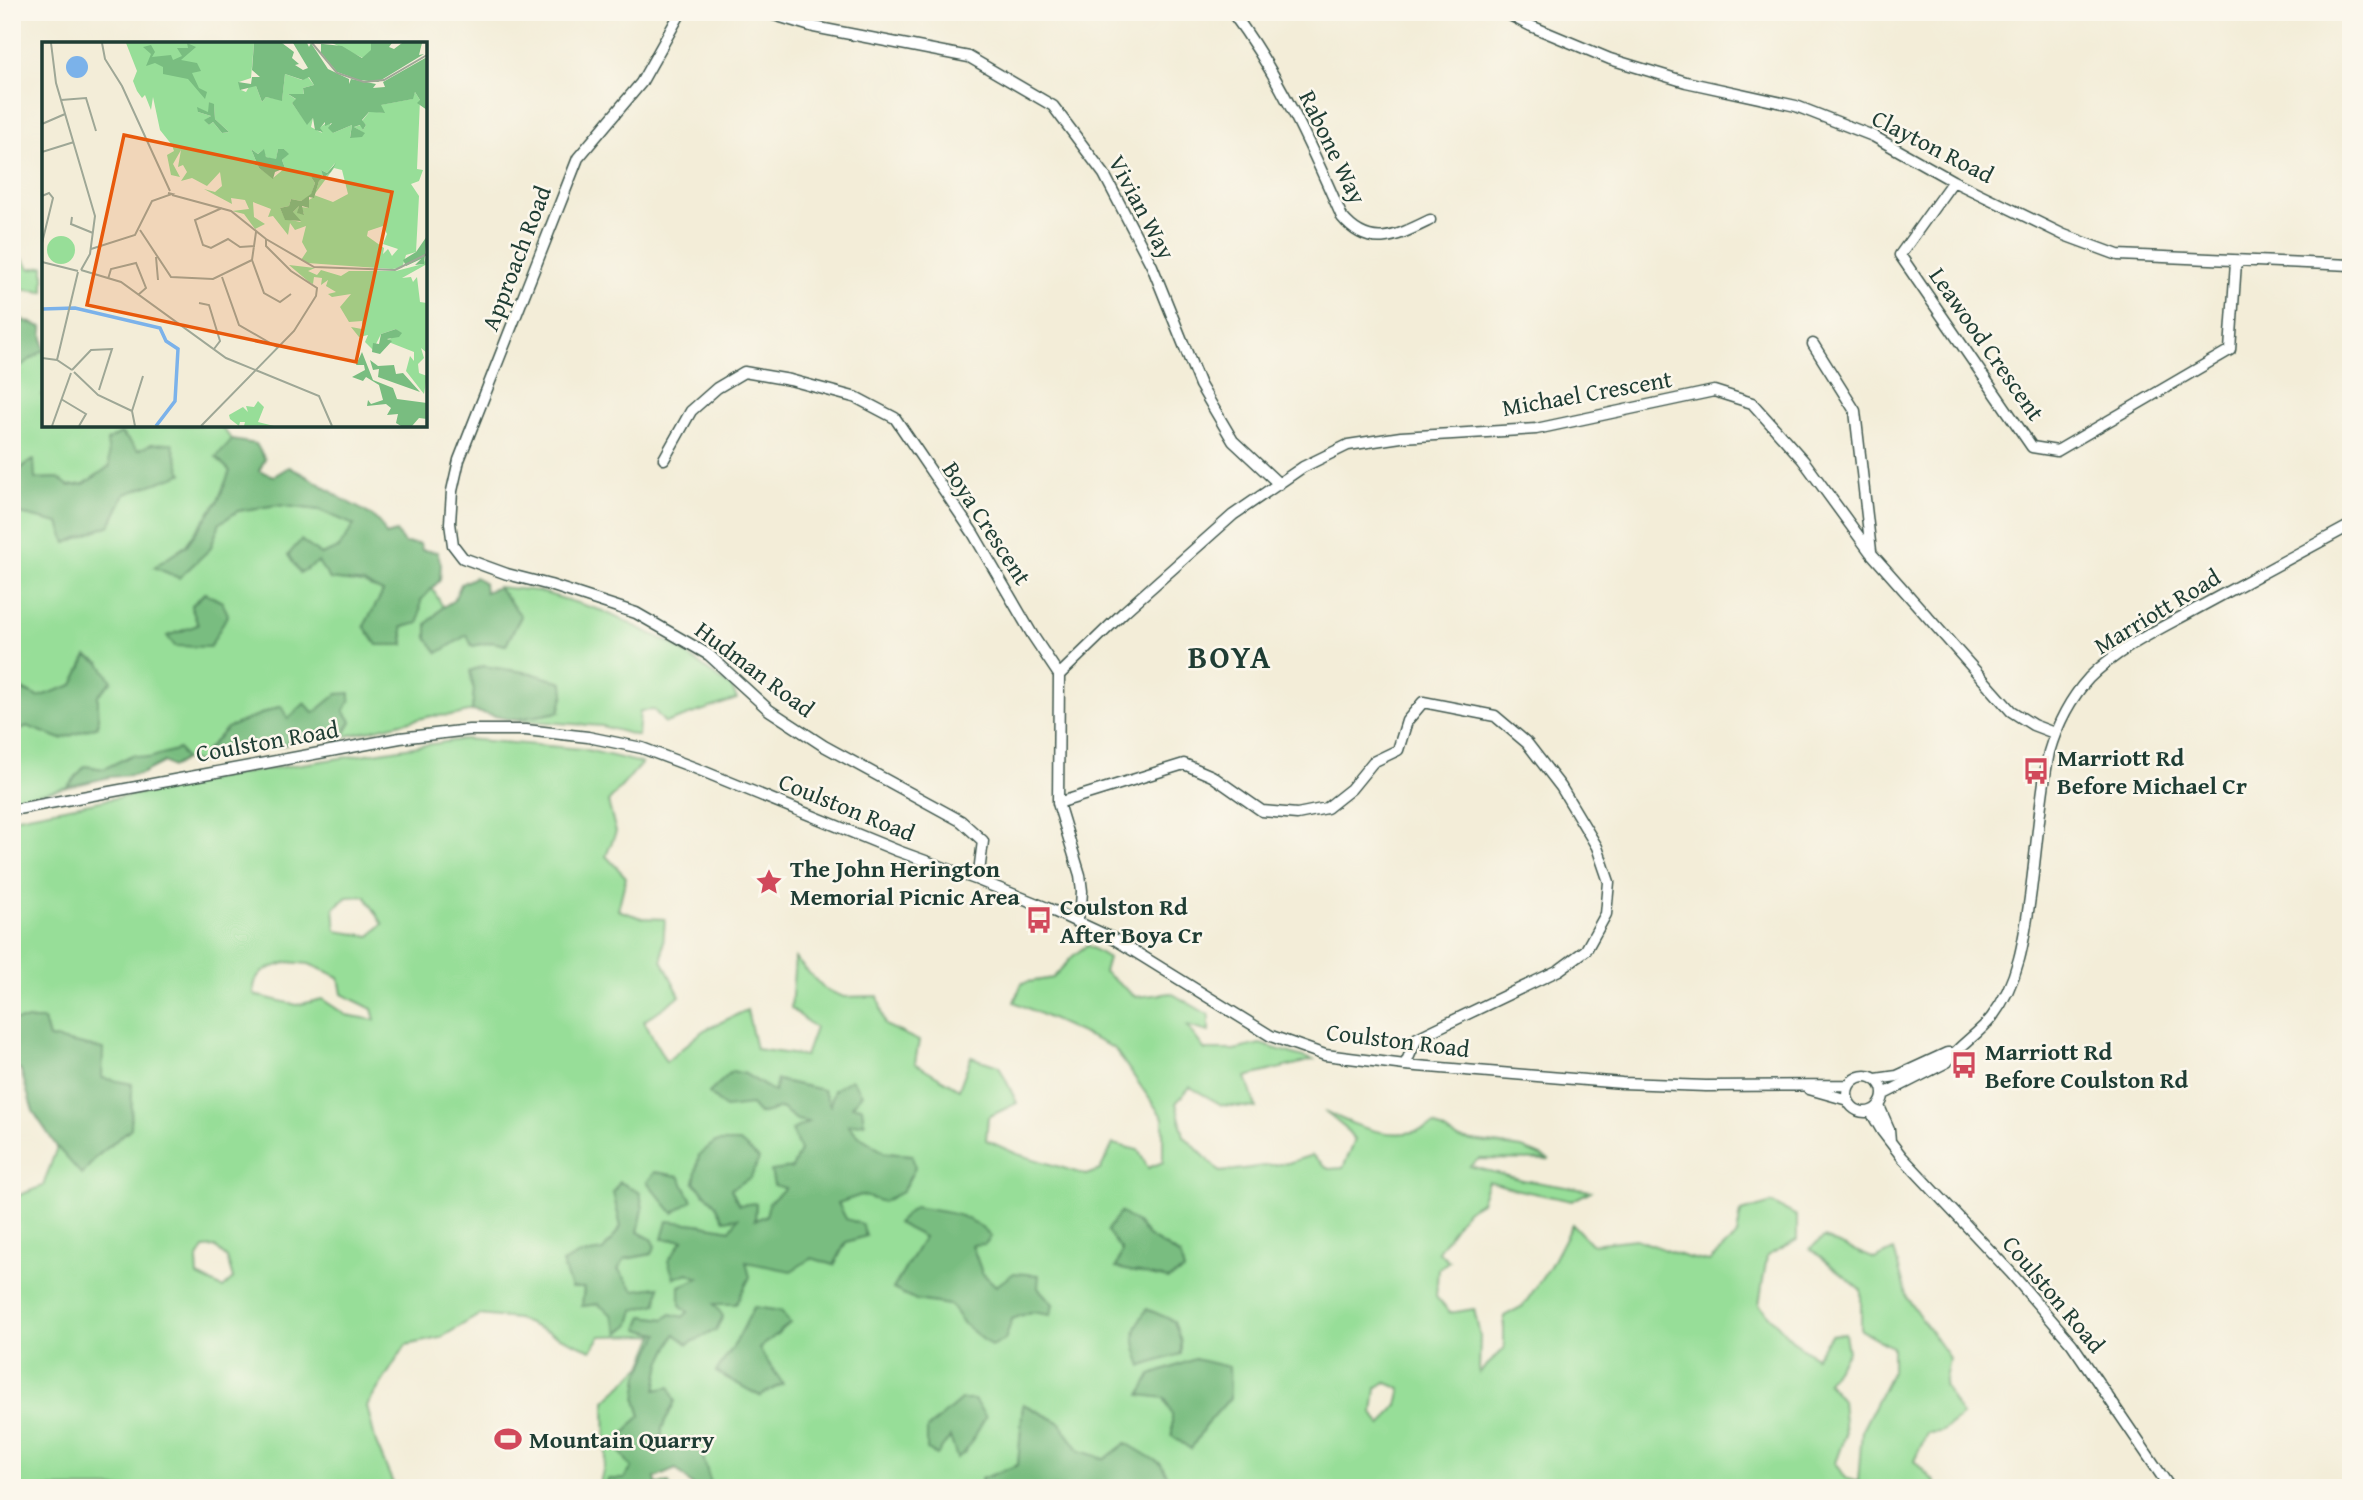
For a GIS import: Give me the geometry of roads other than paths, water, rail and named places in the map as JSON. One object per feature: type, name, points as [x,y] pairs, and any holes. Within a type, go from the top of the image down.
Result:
[{"type":"street","name":"Approach Road","points":[[453,545],[450,523],[452,491],[459,460],[578,158],[641,83],[681,12]]},
{"type":"street","name":"Vivian Way","points":[[764,12],[814,27],[969,57],[1053,106],[1104,174],[1152,266],[1200,385],[1233,441],[1279,484]]},
{"type":"street","name":"Rabone Way","points":[[1232,12],[1258,47],[1306,135],[1342,217],[1351,228],[1363,236],[1379,239],[1404,233],[1430,220]]},
{"type":"street","name":"Clayton Road","points":[[1504,12],[1610,59],[1686,82],[1796,106],[1873,136],[1953,181],[2064,235],[2118,255],[2351,265]]},
{"type":"street","name":"Leawood Crescent","points":[[1953,181],[1900,256],[2032,447],[2057,451],[2230,350],[2236,262]]},
{"type":"street","points":[[1812,344],[1856,411],[1871,553]]},
{"type":"street","name":"Boya Crescent","points":[[664,459],[691,411],[717,387],[744,372],[790,380],[857,397],[895,418],[973,533],[1059,675]]},
{"type":"street","name":"Michael Crescent","points":[[1059,675],[1124,612],[1233,515],[1303,467],[1348,445],[1401,437],[1536,429],[1714,391],[1752,403],[1803,460],[1871,553],[2011,711],[2033,725],[2054,733]]},
{"type":"street","name":"Marriott Road","points":[[1884,1094],[1947,1062],[1993,1017],[2004,996],[2023,950],[2044,779],[2054,733],[2065,710],[2090,678],[2114,657],[2152,634],[2351,525]]},
{"type":"street","name":"Hudman Road","points":[[453,545],[463,558],[482,566],[636,613],[709,655],[769,710],[824,746],[961,821],[983,841],[978,880]]},
{"type":"street","points":[[1059,675],[1058,803],[1080,875],[1081,905],[1076,921]]},
{"type":"street","points":[[1058,803],[1184,764],[1212,776],[1262,811],[1297,814],[1327,807],[1351,789],[1373,762],[1398,750],[1407,721],[1423,702],[1495,716],[1536,754],[1561,787],[1597,847],[1609,882],[1606,914],[1586,950],[1559,970],[1418,1038],[1405,1065]]},
{"type":"street","name":"Coulston Road","points":[[12,810],[400,738],[469,730],[526,730],[588,737],[642,748],[1076,921],[1159,964],[1271,1036],[1325,1055],[1405,1065],[1622,1083],[1803,1087],[1849,1085]]},
{"type":"street","name":"Marriott Road","points":[[1876,1079],[1896,1076],[1947,1053],[1954,1053]]},
{"type":"street","points":[[1864,1076],[1876,1079],[1882,1085],[1884,1094],[1875,1109],[1857,1111],[1848,1101],[1849,1085],[1853,1080],[1864,1076]]},
{"type":"street","name":"Coulston Road","points":[[1803,1087],[1848,1101]]},
{"type":"street","name":"Coulston Road","points":[[1875,1109],[1890,1141],[1902,1157],[2011,1273],[2072,1344],[2170,1488]]},
{"type":"place","name":"Marriott Rd Before Michael Cr","points":[[2036,771]]},
{"type":"place","name":"The John Herington Memorial Picnic Area","points":[[769,882]]},
{"type":"place","name":"Coulston Rd After Boya Cr","points":[[1039,920]]},
{"type":"place","name":"Marriott Rd Before Coulston Rd","points":[[1964,1065]]},
{"type":"place","name":"Mountain Quarry","points":[[508,1439]]},
{"type":"district","name":"BOYA","points":[[1230,656]]}]
